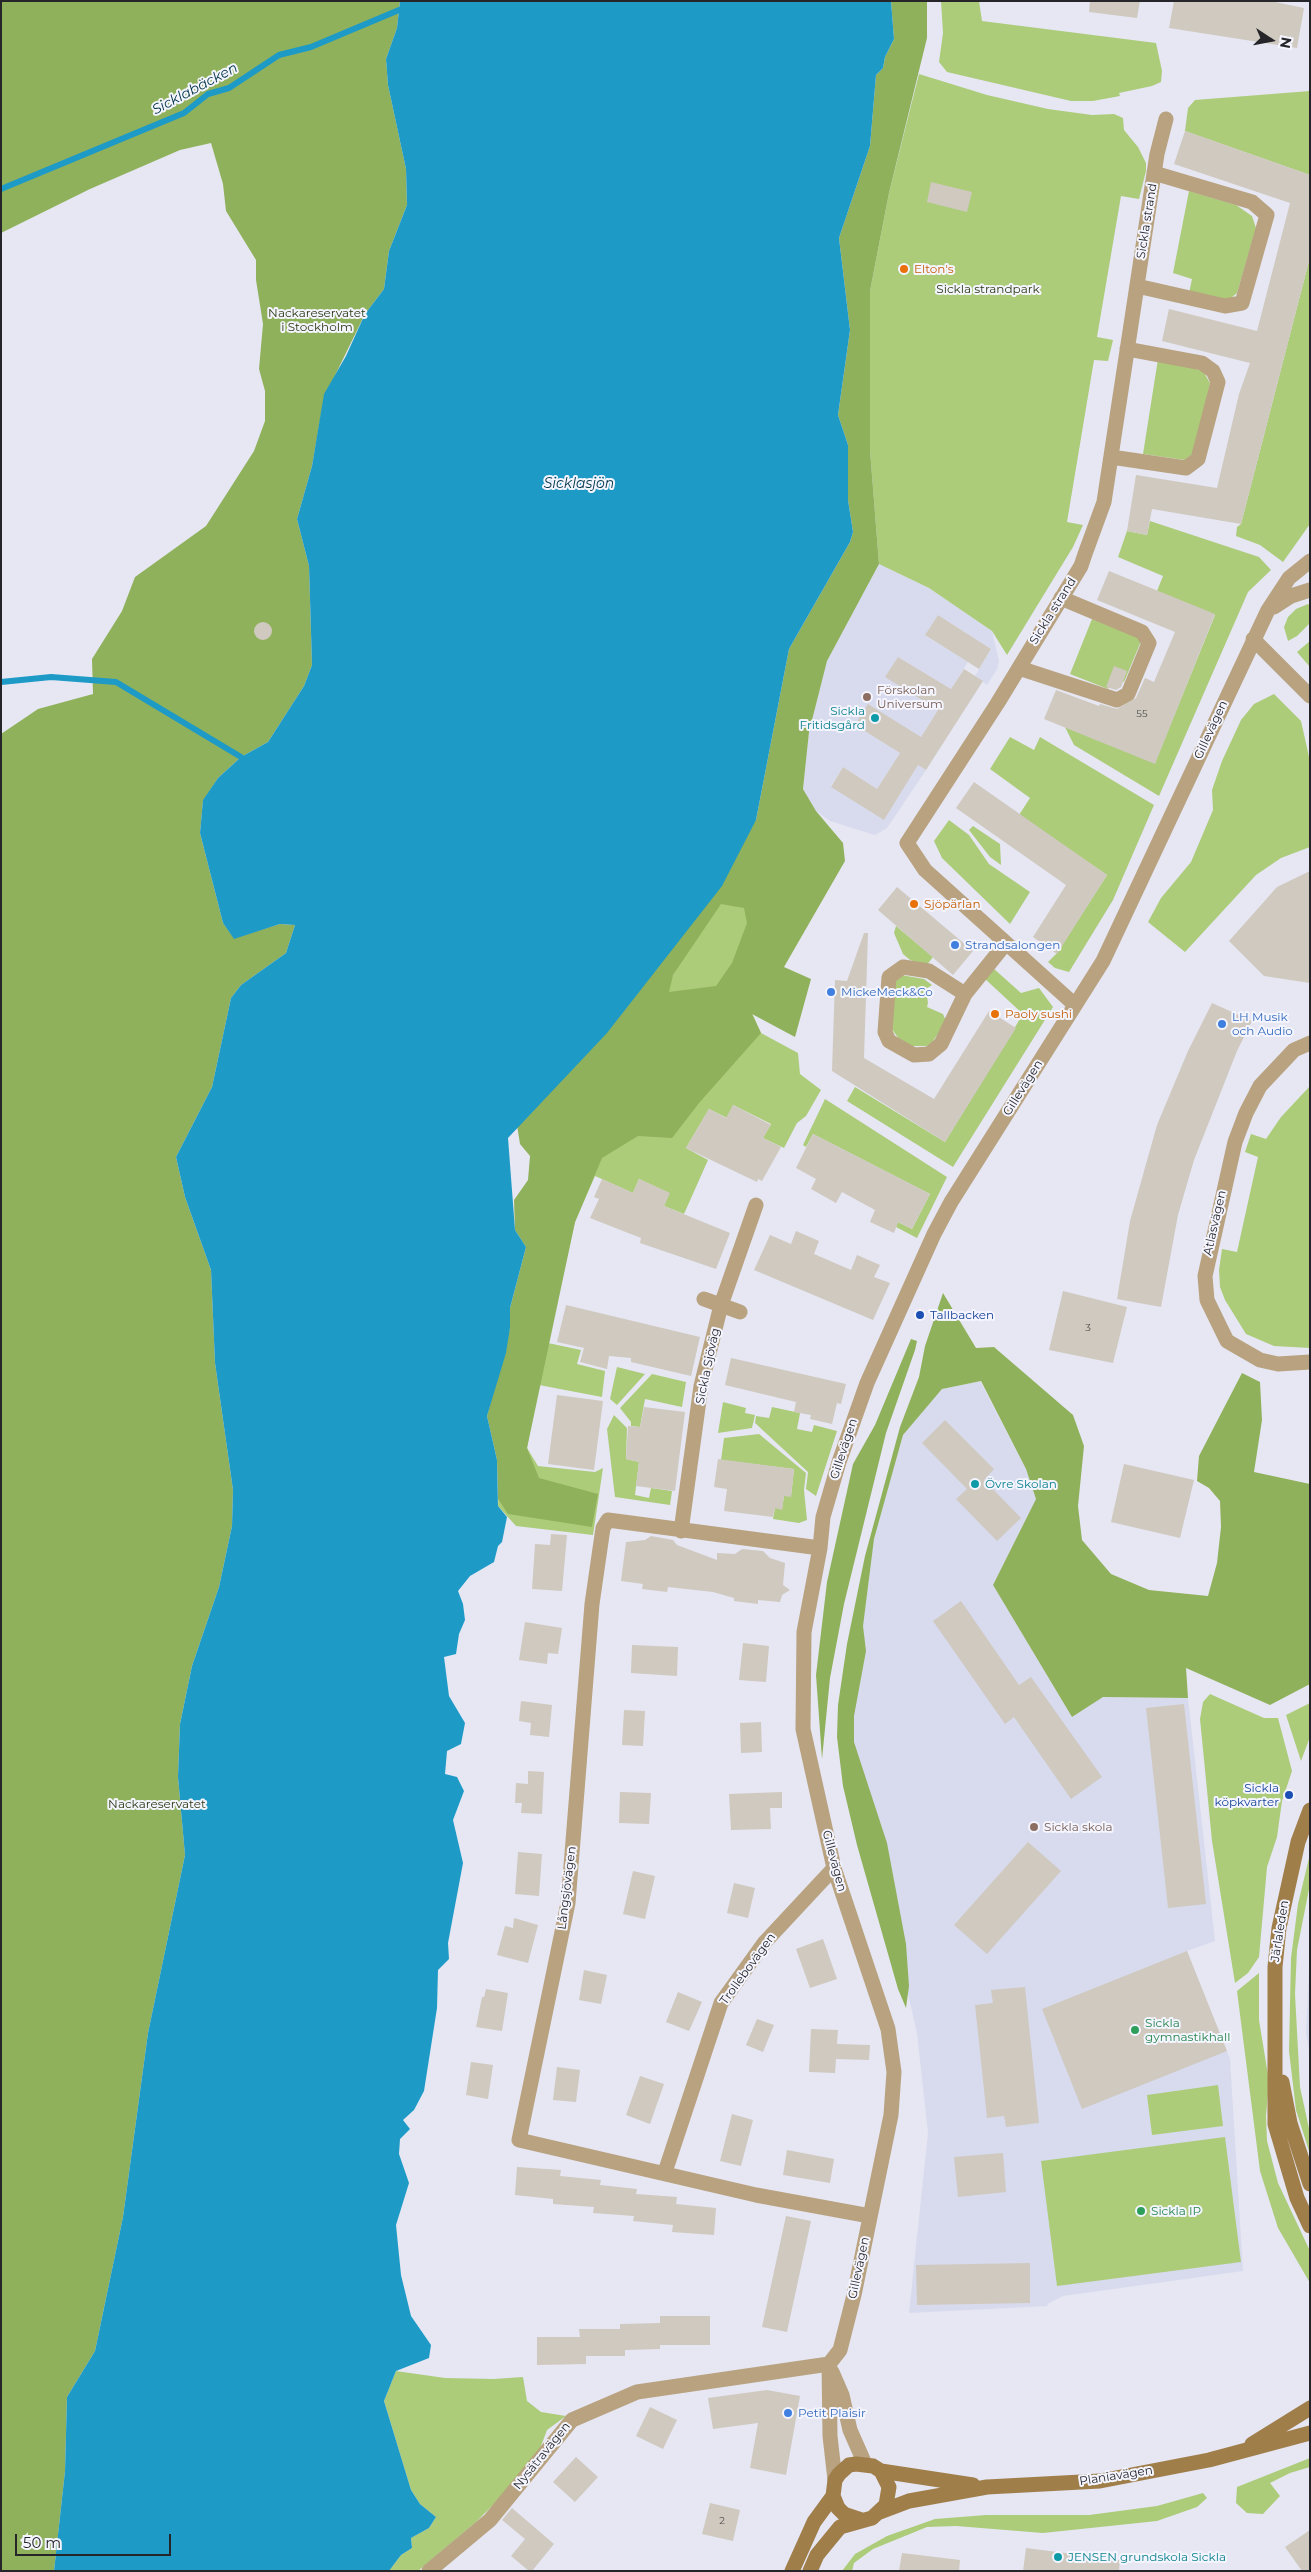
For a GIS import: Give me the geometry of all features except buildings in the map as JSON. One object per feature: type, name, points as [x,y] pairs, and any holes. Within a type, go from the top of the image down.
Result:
[{"type":"main road","name":"Järlaleden","points":[[1310,1810],[1298,1842],[1279,1928],[1275,1967],[1275,2124],[1297,2198],[1310,2226]]},
{"type":"main road","name":"Järlaleden","points":[[1276,2056],[1290,2123],[1310,2184]]},
{"type":"main road","name":"Planiavägen","points":[[1242,2450],[1310,2408]]},
{"type":"main road","name":"Planiavägen","points":[[880,2512],[909,2501],[987,2487],[1100,2481],[1209,2460],[1310,2433]]},
{"type":"main road","points":[[792,2571],[814,2522],[833,2496],[835,2480],[849,2466],[865,2464],[880,2472],[888,2487],[889,2496],[880,2512],[840,2527],[817,2555],[810,2571]]},
{"type":"main road","name":"Planiavägen","points":[[880,2472],[987,2487]]},
{"type":"main road","points":[[833,2496],[838,2508],[844,2514],[862,2520]]},
{"type":"street","name":"Sickla strand","points":[[1075,1005],[925,870],[907,843],[1019,668],[1081,566],[1104,502],[1154,172],[1166,119]]},
{"type":"street","points":[[1137,286],[1225,306],[1242,303],[1268,215],[1252,202],[1154,172]]},
{"type":"street","points":[[1111,457],[1186,468],[1198,459],[1218,382],[1213,371],[1202,363],[1127,349]]},
{"type":"street","name":"Gillevägen","points":[[828,2364],[840,2350],[891,2116],[894,2072],[888,2029],[834,1868],[803,1729],[804,1632],[820,1548],[823,1517],[839,1462],[867,1382],[921,1262],[951,1202],[1103,961],[1268,610],[1289,578],[1310,561]]},
{"type":"street","points":[[1268,610],[1291,596],[1310,590]]},
{"type":"street","points":[[1019,668],[1117,700],[1128,694],[1148,643],[1142,632],[1061,598]]},
{"type":"street","points":[[1253,639],[1310,696]]},
{"type":"street","points":[[965,994],[929,971],[903,967],[889,977],[885,1032],[889,1041],[914,1055],[929,1054],[941,1044],[965,994],[1006,943]]},
{"type":"street","name":"Atlasvägen","points":[[1310,1043],[1294,1050],[1260,1086],[1246,1113],[1233,1150],[1204,1276],[1207,1300],[1227,1341],[1260,1360],[1278,1364],[1310,1362]]},
{"type":"street","name":"Sickla Sjöväg","points":[[681,1531],[701,1386],[722,1304],[756,1205]]},
{"type":"street","points":[[704,1299],[740,1312]]},
{"type":"street","name":"Långsjövägen","points":[[820,1548],[608,1520],[603,1528],[592,1604],[568,1903],[519,2140],[665,2172],[756,2195],[870,2216]]},
{"type":"street","name":"Trollebovägen","points":[[665,2172],[721,2003],[765,1942],[834,1868]]},
{"type":"street","points":[[828,2364],[842,2396],[850,2430],[865,2464]]},
{"type":"street","points":[[828,2364],[830,2436],[835,2480]]},
{"type":"street","name":"Nysätravägen","points":[[430,2571],[490,2520],[572,2420],[637,2392],[828,2364]]},
{"type":"shaded area","name":"Förskolan Universum","points":[[879,564],[929,588],[992,631],[999,661],[997,669],[987,685],[975,676],[991,649],[938,615],[925,635],[968,662],[951,689],[898,657],[886,677],[938,710],[921,737],[855,725],[900,753],[877,789],[843,767],[831,786],[884,820],[918,765],[926,770],[887,828],[875,835],[830,821],[816,811],[803,789],[809,732],[827,661]]},
{"type":"shaded area","name":"Sickla skola","points":[[980,1381],[1026,1469],[1036,1499],[993,1585],[1072,1717],[1102,1697],[1188,1698],[1215,1941],[1187,1951],[1230,2059],[1243,2271],[1063,2296],[1047,2304],[1048,2306],[909,2313],[928,2133],[917,2033],[877,1860],[843,1736],[874,1539],[903,1435],[942,1389]]},
{"type":"shaded area","points":[[1310,1949],[1310,2057],[1306,2033]]},
{"type":"green space","points":[[1,1],[400,1],[397,28],[386,59],[388,85],[406,169],[407,205],[389,251],[384,289],[365,314],[324,398],[312,466],[297,519],[309,566],[312,665],[304,686],[268,742],[241,757],[218,778],[203,801],[200,833],[223,923],[234,938],[280,924],[295,925],[286,953],[241,985],[231,998],[212,1087],[176,1157],[185,1197],[211,1270],[215,1363],[233,1490],[232,1526],[219,1587],[192,1666],[180,1724],[178,1777],[185,1855],[148,2033],[123,2217],[95,2351],[67,2397],[65,2471],[54,2571],[1,2571],[1,734],[38,709],[93,694],[92,659],[122,611],[135,577],[206,526],[254,451],[265,421],[265,391],[259,369],[263,324],[256,280],[256,260],[226,211],[223,184],[211,143],[180,150],[90,189],[1,233]]},
{"type":"green space","points":[[891,1],[927,1],[927,38],[889,193],[870,291],[870,450],[879,564],[827,661],[809,732],[803,789],[816,811],[843,843],[845,861],[784,967],[811,979],[795,1037],[752,1014],[761,1033],[699,1103],[672,1138],[638,1136],[602,1158],[575,1222],[527,1448],[539,1478],[598,1494],[592,1527],[508,1514],[498,1499],[497,1460],[487,1416],[510,1328],[510,1308],[526,1247],[515,1230],[514,1200],[528,1180],[530,1156],[520,1144],[516,1119],[756,820],[789,649],[850,542],[853,532],[848,500],[848,445],[838,415],[850,330],[839,238],[870,146],[876,75],[883,68],[885,57],[894,39]],"holes":[[[721,904],[744,908],[747,923],[732,963],[716,986],[669,992],[673,975]]]},
{"type":"green space","points":[[941,1],[979,1],[982,21],[1156,43],[1162,71],[1161,82],[1152,86],[1119,93],[1120,96],[1093,101],[1071,101],[947,72],[939,62],[943,33]]},
{"type":"green space","name":"Sickla strandpark","points":[[919,74],[987,95],[1048,109],[1092,115],[1114,114],[1123,118],[1124,130],[1138,147],[1146,163],[1146,171],[1139,199],[1121,196],[1097,337],[1113,340],[1108,361],[1094,360],[1067,522],[1083,525],[1073,547],[1007,655],[992,631],[929,588],[879,564],[870,450],[870,291],[889,193]]},
{"type":"green space","points":[[1310,91],[1310,175],[1185,131],[1188,108],[1195,100]]},
{"type":"green space","points":[[1189,191],[1236,205],[1252,216],[1256,228],[1237,293],[1231,298],[1224,299],[1189,293],[1192,279],[1173,273]]},
{"type":"green space","points":[[1310,257],[1310,524],[1283,562],[1260,545],[1236,536],[1237,527],[1241,524]]},
{"type":"green space","points":[[1158,359],[1203,371],[1210,383],[1195,452],[1185,460],[1143,454]]},
{"type":"green space","points":[[1150,521],[1259,557],[1271,570],[1248,592],[1159,796],[1074,745],[1065,727],[1155,763],[1215,615],[1157,591],[1163,576],[1118,557],[1127,531],[1147,535]]},
{"type":"green space","points":[[1308,604],[1310,606],[1310,623],[1297,636],[1288,641],[1284,627],[1288,617],[1296,609]]},
{"type":"green space","points":[[1092,619],[1142,639],[1124,682],[1112,677],[1108,689],[1070,674]]},
{"type":"green space","points":[[1310,641],[1310,667],[1297,652]]},
{"type":"green space","points":[[1274,694],[1301,721],[1310,761],[1310,847],[1281,858],[1256,875],[1185,952],[1148,922],[1161,898],[1191,862],[1213,810],[1212,790],[1222,761],[1241,720],[1254,704]]},
{"type":"green space","points":[[1010,737],[1034,750],[1040,737],[1154,805],[1113,900],[1069,972],[1055,968],[1048,962],[1057,953],[1107,875],[1019,815],[1030,798],[990,769]]},
{"type":"green space","points":[[949,820],[969,835],[989,864],[1030,892],[1010,924],[942,858],[934,841]]},
{"type":"green space","points":[[973,826],[1000,844],[1001,865],[990,857],[969,830]]},
{"type":"green space","points":[[716,894],[759,904],[752,1013],[761,1033],[798,1053],[800,1074],[821,1090],[806,1116],[797,1123],[784,1148],[763,1138],[771,1124],[733,1105],[729,1119],[709,1109],[686,1148],[708,1160],[684,1214],[664,1206],[669,1193],[639,1179],[633,1193],[595,1176],[575,1222],[548,1343],[581,1350],[577,1364],[605,1371],[602,1397],[539,1385],[527,1448],[538,1466],[595,1472],[603,1468],[593,1535],[516,1526],[498,1506],[500,1452],[529,1246]]},
{"type":"green space","points":[[896,926],[933,957],[926,966],[910,960],[903,954],[894,933]]},
{"type":"green space","points":[[993,968],[1021,993],[1039,988],[1053,1007],[953,1167],[847,1101],[855,1087],[945,1142],[1023,1014],[984,978]]},
{"type":"green space","points":[[901,975],[924,979],[932,985],[926,989],[927,1007],[943,1014],[946,1021],[932,1043],[927,1046],[910,1046],[899,1039],[891,1028],[894,980]]},
{"type":"green space","points":[[1310,1086],[1310,1348],[1274,1346],[1246,1334],[1225,1300],[1220,1287],[1219,1270],[1222,1249],[1237,1252],[1258,1157],[1245,1152],[1251,1134],[1266,1139],[1281,1117]]},
{"type":"green space","points":[[825,1099],[947,1177],[917,1238],[896,1227],[898,1222],[912,1229],[930,1194],[813,1134],[806,1147],[803,1145]]},
{"type":"green space","points":[[943,1293],[976,1348],[994,1347],[1073,1415],[1084,1446],[1078,1506],[1082,1540],[1111,1574],[1149,1590],[1208,1596],[1217,1563],[1221,1527],[1220,1501],[1209,1488],[1197,1481],[1199,1456],[1242,1373],[1260,1382],[1262,1420],[1254,1472],[1310,1484],[1310,1684],[1270,1705],[1186,1668],[1188,1698],[1103,1697],[1072,1717],[993,1585],[1036,1499],[1026,1469],[981,1381],[942,1389],[903,1435],[874,1539],[863,1626],[866,1651],[854,1716],[854,1742],[887,1843],[906,1944],[909,1986],[906,2008],[898,1989],[857,1845],[843,1786],[837,1737],[838,1705],[847,1644],[865,1556],[900,1427],[919,1377],[925,1346]]},
{"type":"green space","points":[[911,1339],[917,1341],[915,1350],[886,1433],[844,1604],[830,1678],[822,1759],[816,1675],[827,1582],[853,1464],[875,1425]]},
{"type":"green space","points":[[617,1367],[645,1374],[617,1405],[610,1399]]},
{"type":"green space","points":[[652,1374],[686,1382],[682,1407],[645,1399],[640,1427],[631,1426],[631,1422],[620,1408]]},
{"type":"green space","points":[[723,1402],[746,1408],[745,1413],[755,1415],[752,1428],[718,1433]]},
{"type":"green space","points":[[772,1407],[800,1413],[797,1429],[812,1432],[814,1425],[837,1431],[816,1496],[806,1489],[808,1472],[755,1423],[756,1416],[769,1418]]},
{"type":"green space","points":[[614,1415],[627,1428],[626,1459],[639,1462],[635,1495],[649,1498],[651,1488],[672,1491],[670,1505],[615,1497],[607,1429]]},
{"type":"green space","points":[[759,1434],[806,1473],[804,1490],[807,1520],[799,1523],[773,1519],[775,1508],[782,1509],[784,1496],[791,1496],[794,1469],[721,1460],[724,1438]]},
{"type":"green space","points":[[1210,1694],[1264,1718],[1278,1718],[1292,1771],[1282,1801],[1277,1837],[1267,1867],[1259,1957],[1248,1973],[1235,1983],[1212,1841],[1200,1719],[1203,1702]]},
{"type":"green space","points":[[1310,1703],[1310,1737],[1301,1761],[1286,1715]]},
{"type":"green space","points":[[1310,1854],[1310,1884],[1297,1950],[1295,1994],[1300,2087],[1310,2133],[1310,2154],[1296,2110],[1289,2051],[1291,1958],[1298,1904]]},
{"type":"green space","points":[[1259,1973],[1259,2020],[1269,2081],[1266,2116],[1267,2141],[1278,2183],[1310,2251],[1310,2283],[1278,2228],[1260,2171],[1237,1991]]},
{"type":"green space","points":[[1218,2085],[1223,2126],[1152,2135],[1147,2095]]},
{"type":"green space","name":"Sickla IP","points":[[1225,2137],[1241,2262],[1057,2286],[1041,2161]]},
{"type":"green space","points":[[396,2371],[445,2378],[494,2379],[523,2377],[527,2401],[541,2412],[566,2416],[547,2430],[538,2454],[501,2497],[476,2522],[418,2571],[389,2571],[401,2555],[412,2548],[411,2538],[429,2528],[436,2517],[420,2504],[411,2490],[384,2401]]},
{"type":"green space","points":[[1310,2458],[1310,2467],[1290,2473],[1270,2483],[1280,2496],[1263,2514],[1247,2513],[1236,2503],[1237,2487]]},
{"type":"green space","points":[[1203,2493],[1207,2498],[1197,2507],[1157,2521],[1043,2533],[956,2526],[927,2527],[873,2549],[854,2563],[852,2571],[842,2571],[855,2554],[887,2536],[935,2519],[986,2515],[1089,2515],[1157,2506]]},
{"type":"water","name":"Sicklasjön","points":[[400,1],[891,1],[894,39],[885,57],[883,68],[876,75],[870,146],[839,238],[850,330],[838,415],[848,445],[848,500],[853,532],[850,542],[789,649],[756,820],[722,886],[607,1033],[508,1138],[515,1230],[526,1247],[510,1308],[510,1328],[506,1353],[487,1416],[497,1460],[498,1506],[507,1517],[502,1542],[498,1546],[494,1562],[470,1576],[458,1591],[463,1604],[465,1620],[459,1634],[456,1654],[444,1657],[449,1696],[465,1723],[461,1744],[447,1751],[445,1774],[457,1777],[464,1791],[453,1820],[463,1863],[448,1943],[449,1959],[438,1970],[437,2008],[424,2091],[414,2110],[403,2120],[410,2129],[400,2139],[399,2154],[409,2183],[396,2225],[401,2275],[411,2316],[431,2345],[429,2358],[396,2371],[384,2401],[411,2490],[420,2504],[436,2517],[429,2528],[411,2538],[412,2548],[401,2555],[389,2571],[54,2571],[65,2471],[67,2397],[95,2351],[123,2217],[148,2033],[185,1855],[178,1777],[180,1724],[192,1666],[219,1587],[232,1526],[233,1490],[215,1363],[211,1270],[185,1197],[176,1157],[212,1087],[231,998],[241,985],[286,953],[295,925],[280,924],[234,939],[223,923],[200,833],[203,800],[218,778],[241,757],[268,742],[304,686],[312,665],[309,566],[297,519],[312,466],[324,394],[346,356],[365,314],[384,289],[389,251],[407,205],[406,169],[388,85],[386,59],[397,28]]},
{"type":"waterway","name":"Sicklabäcken","points":[[1,189],[184,113],[208,94],[229,88],[279,55],[311,47],[399,10]]},
{"type":"waterway","points":[[1,682],[51,677],[116,682],[241,757]]},
{"type":"place","name":"Elton's","points":[[904,269]]},
{"type":"place","name":"Förskolan Universum","points":[[867,697]]},
{"type":"place","name":"Sickla Fritidsgård","points":[[875,718]]},
{"type":"place","name":"Sjöpärlan","points":[[914,904]]},
{"type":"place","name":"Strandsalongen","points":[[955,945]]},
{"type":"place","name":"MickeMeck&Co","points":[[831,992]]},
{"type":"place","name":"Paoly sushi","points":[[995,1014]]},
{"type":"place","name":"LH Musik och Audio","points":[[1222,1024]]},
{"type":"place","name":"Tallbacken","points":[[920,1315]]},
{"type":"place","name":"Övre Skolan","points":[[975,1484]]},
{"type":"place","name":"Sickla köpkvarter","points":[[1289,1795]]},
{"type":"place","name":"Sickla skola","points":[[1034,1827]]},
{"type":"place","name":"Sickla gymnastikhall","points":[[1135,2030]]},
{"type":"place","name":"Sickla IP","points":[[1141,2211]]},
{"type":"place","name":"Petit Plaisir","points":[[788,2413]]},
{"type":"place","name":"JENSEN grundskola Sickla","points":[[1058,2557]]},
{"type":"park label","name":"Nackareservatet i Stockholm","points":[[317,320]]},
{"type":"park label","name":"Nackareservatet","points":[[157,1804]]}]
